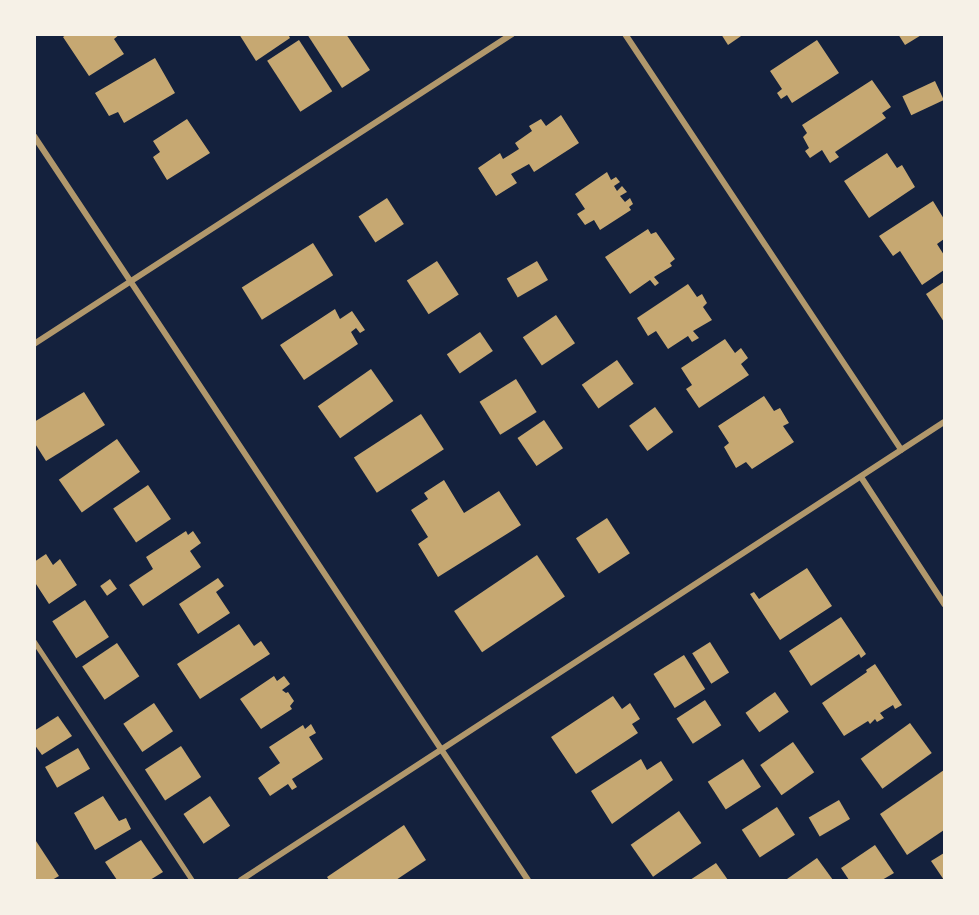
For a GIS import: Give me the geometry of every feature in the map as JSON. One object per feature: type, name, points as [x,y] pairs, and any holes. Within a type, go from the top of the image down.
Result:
[{"type":"street","points":[[34,344],[512,34]]},
{"type":"street","points":[[626,34],[901,450]]},
{"type":"street","points":[[34,136],[528,880]]},
{"type":"street","points":[[241,880],[945,422]]},
{"type":"street","points":[[861,477],[945,604]]},
{"type":"lane","points":[[34,641],[192,880]]},
{"type":"building","points":[[67,34],[120,34],[114,39],[124,54],[89,76],[63,37]]},
{"type":"building","points":[[239,34],[288,34],[290,38],[256,61]]},
{"type":"building","points":[[307,34],[346,34],[370,70],[342,88]]},
{"type":"building","points":[[721,34],[744,34],[728,45]]},
{"type":"building","points":[[898,34],[923,34],[905,45]]},
{"type":"building","points":[[299,40],[332,91],[300,112],[267,61]]},
{"type":"building","points":[[817,40],[839,73],[792,103],[787,95],[781,99],[777,93],[782,89],[770,71]]},
{"type":"building","points":[[155,58],[175,93],[124,123],[118,112],[109,116],[95,93]]},
{"type":"building","points":[[872,80],[891,107],[882,113],[886,118],[835,152],[839,157],[830,163],[822,150],[810,158],[805,151],[809,148],[803,137],[807,133],[802,125]]},
{"type":"building","points":[[935,81],[944,100],[911,115],[902,96]]},
{"type":"building","points":[[561,115],[579,143],[534,172],[529,164],[511,174],[517,183],[496,196],[478,168],[500,153],[503,159],[519,149],[515,143],[532,131],[529,126],[541,119],[546,126]]},
{"type":"building","points":[[187,119],[210,153],[167,180],[153,157],[160,152],[153,141]]},
{"type":"building","points":[[887,153],[897,168],[902,165],[915,187],[869,218],[844,181]]},
{"type":"building","points":[[607,172],[611,180],[616,177],[620,182],[614,186],[617,191],[622,186],[627,192],[620,196],[625,202],[630,198],[633,204],[629,207],[631,210],[600,230],[594,220],[585,225],[577,214],[585,209],[575,194]]},
{"type":"building","points":[[387,198],[404,224],[375,243],[358,217]]},
{"type":"building","points":[[933,201],[944,219],[944,239],[937,244],[944,255],[944,270],[922,285],[900,251],[893,256],[879,236]]},
{"type":"building","points":[[648,229],[651,234],[656,232],[675,259],[670,263],[672,266],[654,277],[659,283],[655,286],[650,280],[630,294],[605,257]]},
{"type":"building","points":[[313,243],[333,275],[262,320],[242,288]]},
{"type":"building","points":[[437,261],[459,295],[429,314],[407,281]]},
{"type":"building","points":[[537,261],[548,280],[518,298],[507,278]]},
{"type":"building","points":[[944,282],[944,322],[926,294]]},
{"type":"building","points":[[688,284],[697,297],[702,294],[707,303],[703,307],[712,320],[693,331],[699,338],[692,342],[688,336],[668,349],[656,331],[648,336],[637,318]]},
{"type":"building","points":[[335,309],[340,319],[352,311],[365,330],[360,333],[356,328],[351,332],[358,344],[304,380],[280,345]]},
{"type":"building","points":[[556,315],[575,343],[542,366],[523,337]]},
{"type":"building","points":[[480,332],[493,351],[460,373],[447,354]]},
{"type":"building","points":[[725,339],[735,353],[741,348],[748,358],[741,364],[749,375],[699,408],[686,389],[692,385],[681,368]]},
{"type":"building","points":[[617,360],[634,384],[598,408],[582,385]]},
{"type":"building","points":[[371,369],[393,401],[340,438],[318,406]]},
{"type":"building","points":[[516,379],[537,412],[500,435],[480,402]]},
{"type":"building","points":[[84,392],[105,425],[46,461],[34,442],[34,422]]},
{"type":"building","points":[[764,396],[774,411],[780,408],[789,423],[783,426],[794,442],[752,469],[746,462],[736,468],[724,447],[729,443],[718,426]]},
{"type":"building","points":[[655,407],[673,432],[647,451],[629,426]]},
{"type":"building","points":[[421,414],[444,449],[377,493],[354,458]]},
{"type":"building","points":[[544,420],[563,448],[536,466],[517,438]]},
{"type":"building","points":[[117,439],[140,472],[82,512],[59,480]]},
{"type":"building","points":[[444,480],[464,513],[499,491],[521,525],[438,577],[418,544],[428,537],[411,510],[428,499],[424,493]]},
{"type":"building","points":[[148,485],[171,519],[136,542],[113,508]]},
{"type":"building","points":[[607,518],[630,553],[599,573],[576,538]]},
{"type":"building","points":[[186,531],[188,535],[193,531],[201,543],[190,551],[201,567],[143,606],[129,585],[153,569],[146,557]]},
{"type":"building","points":[[46,554],[53,565],[60,559],[77,585],[49,604],[34,581],[34,562]]},
{"type":"building","points":[[537,555],[565,596],[482,652],[454,611]]},
{"type":"building","points":[[807,568],[832,606],[780,640],[750,594],[754,592],[759,599]]},
{"type":"building","points":[[218,578],[224,586],[216,592],[230,613],[198,634],[179,604]]},
{"type":"building","points":[[110,579],[117,589],[107,596],[100,586]]},
{"type":"building","points":[[85,600],[109,637],[76,658],[52,621]]},
{"type":"building","points":[[841,617],[866,654],[861,658],[859,654],[811,686],[789,651]]},
{"type":"building","points":[[239,624],[254,646],[261,641],[270,654],[200,699],[177,664]]},
{"type":"building","points":[[710,642],[729,673],[711,684],[692,653]]},
{"type":"building","points":[[117,643],[139,676],[105,700],[82,666]]},
{"type":"building","points":[[684,655],[705,689],[675,708],[653,674]]},
{"type":"building","points":[[875,664],[902,705],[895,709],[893,705],[880,713],[884,718],[877,722],[875,719],[870,724],[868,721],[844,736],[822,703]]},
{"type":"building","points":[[274,676],[277,681],[284,676],[290,684],[282,690],[288,692],[294,701],[290,706],[292,709],[261,729],[240,699]]},
{"type":"building","points":[[775,692],[789,712],[759,732],[746,713]]},
{"type":"building","points":[[613,696],[622,709],[630,703],[640,719],[632,724],[638,733],[576,774],[551,737]]},
{"type":"building","points":[[705,700],[721,725],[693,744],[676,719]]},
{"type":"building","points":[[154,703],[173,731],[142,752],[123,724]]},
{"type":"building","points":[[58,716],[72,736],[42,755],[34,744],[34,731]]},
{"type":"building","points":[[910,723],[932,753],[882,789],[861,759]]},
{"type":"building","points":[[311,724],[316,733],[309,737],[323,759],[292,779],[297,787],[292,790],[288,784],[270,796],[258,778],[280,763],[269,747],[303,725],[305,729]]},
{"type":"building","points":[[793,742],[814,772],[781,795],[760,765]]},
{"type":"building","points":[[181,746],[201,777],[165,800],[145,769]]},
{"type":"building","points":[[78,748],[90,769],[57,788],[45,767]]},
{"type":"building","points":[[641,759],[647,770],[661,761],[673,780],[612,824],[591,791]]},
{"type":"building","points":[[743,759],[761,787],[726,810],[708,782]]},
{"type":"building","points":[[944,770],[944,830],[907,855],[880,814]]},
{"type":"building","points":[[103,796],[119,821],[126,818],[131,829],[95,850],[74,813]]},
{"type":"building","points":[[210,796],[230,826],[204,844],[183,814]]},
{"type":"building","points":[[839,800],[850,819],[820,837],[809,817]]},
{"type":"building","points":[[777,807],[795,835],[760,858],[742,830]]},
{"type":"building","points":[[679,811],[701,843],[653,877],[631,845]]},
{"type":"building","points":[[404,825],[426,860],[396,880],[329,880],[327,877]]},
{"type":"building","points":[[34,838],[59,876],[52,880],[34,880]]},
{"type":"building","points":[[141,840],[163,872],[150,880],[117,880],[105,862]]},
{"type":"building","points":[[875,845],[894,873],[882,880],[849,880],[841,868]]},
{"type":"building","points":[[944,853],[944,880],[931,861]]},
{"type":"building","points":[[817,858],[833,880],[787,879]]},
{"type":"building","points":[[716,863],[728,880],[690,880]]}]
